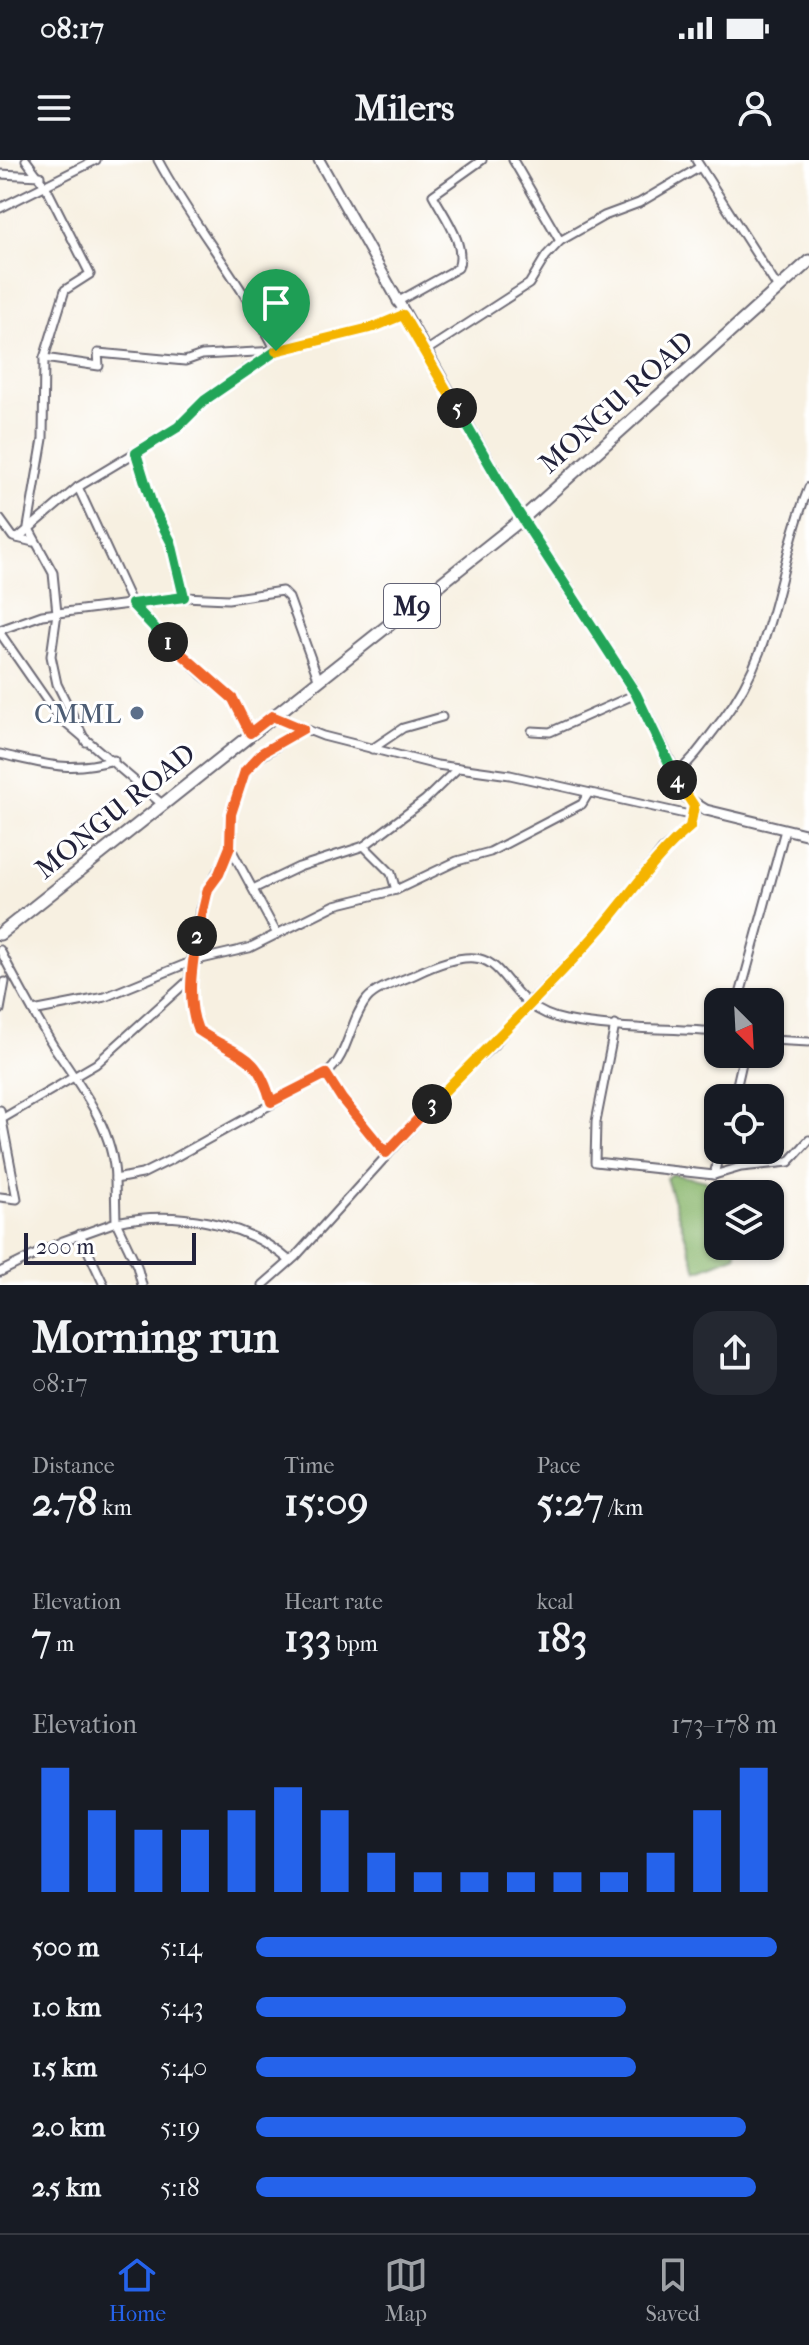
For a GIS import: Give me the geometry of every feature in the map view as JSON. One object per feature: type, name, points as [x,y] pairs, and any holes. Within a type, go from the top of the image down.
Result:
[{"type":"main road","points":[[319,160],[403,315],[522,519],[636,694],[694,811],[809,835]]},
{"type":"main road","name":"MONGU ROAD","points":[[0,934],[522,519],[809,261]]},
{"type":"street","points":[[26,160],[40,176],[90,274],[65,290],[44,358],[43,437],[28,527],[33,542],[53,573],[57,613],[51,656],[57,684],[86,742]]},
{"type":"street","points":[[0,208],[96,160]]},
{"type":"street","points":[[158,160],[208,242],[243,290],[273,351]]},
{"type":"street","points":[[397,302],[458,268],[460,249],[433,195],[482,160]]},
{"type":"street","points":[[513,160],[560,241]]},
{"type":"street","points":[[424,352],[529,284],[560,241],[604,216],[639,203],[698,164],[778,288]]},
{"type":"street","points":[[0,174],[40,176]]},
{"type":"street","points":[[44,358],[99,366],[98,353],[185,361],[202,355],[273,351],[374,327],[403,315]]},
{"type":"street","points":[[18,538],[100,470],[136,453],[178,427],[205,400],[273,351]]},
{"type":"street","points":[[136,453],[152,505],[171,542],[184,597]]},
{"type":"street","points":[[78,487],[132,604],[202,675],[233,699],[250,733]]},
{"type":"street","points":[[675,775],[711,738],[736,705],[757,664],[809,487]]},
{"type":"street","points":[[0,519],[18,538],[33,542]]},
{"type":"street","points":[[162,804],[114,760],[86,742],[57,715],[0,632],[31,617],[57,613],[184,597],[228,599],[282,591],[289,598],[319,681]]},
{"type":"street","points":[[36,686],[57,684]]},
{"type":"street","points":[[532,731],[550,732],[636,694]]},
{"type":"street","points":[[263,1285],[290,1261],[386,1153],[493,1046],[528,1004],[598,933],[662,850],[690,827],[694,811],[588,794],[510,775],[458,768],[372,749],[303,729],[272,716]]},
{"type":"street","points":[[372,749],[403,728],[442,717]]},
{"type":"street","points":[[271,1102],[263,1073],[254,1063],[198,1030],[192,1012],[191,978],[208,889],[219,874],[230,847],[231,814],[245,771],[263,752],[303,729]]},
{"type":"street","points":[[0,754],[34,764],[78,769],[114,760]]},
{"type":"street","points":[[253,889],[299,867],[364,846],[425,800],[458,768]]},
{"type":"street","points":[[33,1011],[105,997],[193,961],[249,948],[335,905],[396,890],[457,861],[506,844],[582,804],[588,794]]},
{"type":"street","points":[[742,988],[785,830]]},
{"type":"street","points":[[364,846],[391,873],[396,890]]},
{"type":"street","points":[[230,847],[277,934]]},
{"type":"street","points":[[0,950],[33,1011],[77,1077],[99,1121],[112,1158],[116,1222],[137,1266],[142,1285]]},
{"type":"street","points":[[115,1179],[142,1174],[326,1074],[337,1062],[367,999],[442,961],[475,957],[496,965],[513,991],[528,1004],[563,1020],[704,1031]]},
{"type":"street","points":[[0,1010],[3,985],[12,972]]},
{"type":"street","points":[[0,1197],[17,1199],[1,1116],[77,1077],[191,978]]},
{"type":"street","points":[[615,1025],[599,1101],[593,1160],[714,1175],[741,1167],[789,1162],[809,1140]]},
{"type":"street","points":[[784,1041],[809,1042]]},
{"type":"street","points":[[326,1074],[386,1153]]},
{"type":"street","points":[[714,1175],[717,1164]]},
{"type":"street","points":[[0,1272],[80,1234],[116,1222],[160,1216],[259,1236],[290,1261]]},
{"type":"street","points":[[80,1234],[104,1285]]},
{"type":"green space","points":[[672,1174],[704,1180],[704,1260],[724,1260],[697,1271],[666,1178]]},
{"type":"place","name":"CMML","points":[[137,713]]},
{"type":"route","points":[[403,315],[509,498],[636,694],[682,789],[694,806],[690,827],[662,850],[598,933],[528,1004],[493,1046],[455,1080],[386,1153],[326,1074],[271,1102],[263,1073],[254,1063],[198,1030],[192,1012],[191,978],[200,919],[208,889],[219,874],[230,847],[231,814],[240,782],[251,763],[263,752],[303,729],[272,716],[250,733],[233,699],[202,675],[132,604],[184,597],[171,542],[157,518],[136,453],[178,427],[205,400],[271,351],[276,351],[349,330],[374,327],[403,315]]}]
